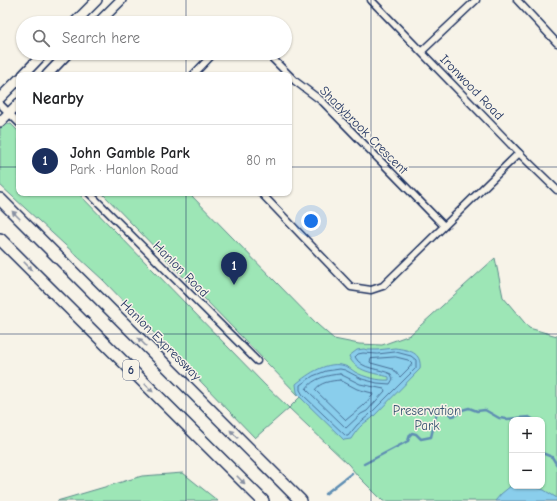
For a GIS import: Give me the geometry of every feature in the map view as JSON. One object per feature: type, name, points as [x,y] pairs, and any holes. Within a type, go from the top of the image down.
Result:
[{"type":"highway","name":"Hanlon Expressway","points":[[0,199],[301,501]]},
{"type":"highway","name":"6","points":[[0,239],[263,501]]},
{"type":"street","points":[[81,16],[97,0]]},
{"type":"street","points":[[105,16],[121,0]]},
{"type":"street","name":"Ironwood Road","points":[[371,0],[519,153],[557,190]]},
{"type":"street","points":[[422,51],[476,0]]},
{"type":"street","points":[[517,0],[557,43]]},
{"type":"street","points":[[26,72],[37,60]]},
{"type":"street","points":[[49,72],[61,60]]},
{"type":"street","points":[[196,72],[207,60]]},
{"type":"street","name":"Shadybrook Crescent","points":[[274,60],[286,72]]},
{"type":"street","name":"Shadybrook Crescent","points":[[292,78],[323,102],[443,226]]},
{"type":"street","points":[[0,98],[16,82]]},
{"type":"street","points":[[0,104],[16,120]]},
{"type":"street","points":[[0,122],[16,106]]},
{"type":"street","points":[[264,196],[351,287],[371,290],[383,286],[519,153]]},
{"type":"street","name":"Hanlon Road","points":[[92,196],[257,361]]},
{"type":"green space","points":[[4,124],[11,124],[16,129],[16,196],[81,196],[289,408],[255,438],[103,280],[0,185],[0,129]]},
{"type":"green space","name":"Preservation Park","points":[[105,196],[192,196],[318,325],[334,339],[359,344],[382,345],[410,335],[495,258],[503,297],[529,328],[557,336],[557,501],[383,501],[349,465],[289,408],[300,397]]},
{"type":"green space","points":[[183,473],[218,501],[57,501],[142,476]]},
{"type":"water","points":[[395,348],[410,351],[417,355],[420,363],[420,369],[371,419],[355,433],[351,439],[344,440],[300,397],[297,392],[296,384],[301,380],[312,372],[325,366],[332,365],[346,366],[359,374],[381,380],[389,380],[389,377],[361,369],[349,356],[357,350]]},
{"type":"water","points":[[509,487],[509,489],[541,489],[557,498],[557,501],[495,501]]},
{"type":"waterway","points":[[364,464],[408,441],[412,433],[416,434],[421,439],[431,437],[437,412],[442,410],[452,416],[469,408],[477,411],[485,410],[499,418],[509,419]]},
{"type":"waterway","points":[[545,454],[552,457],[557,465]]},
{"type":"waterway","points":[[325,494],[352,473]]},
{"type":"place","name":"John Gamble Park","points":[[234,285]]}]
